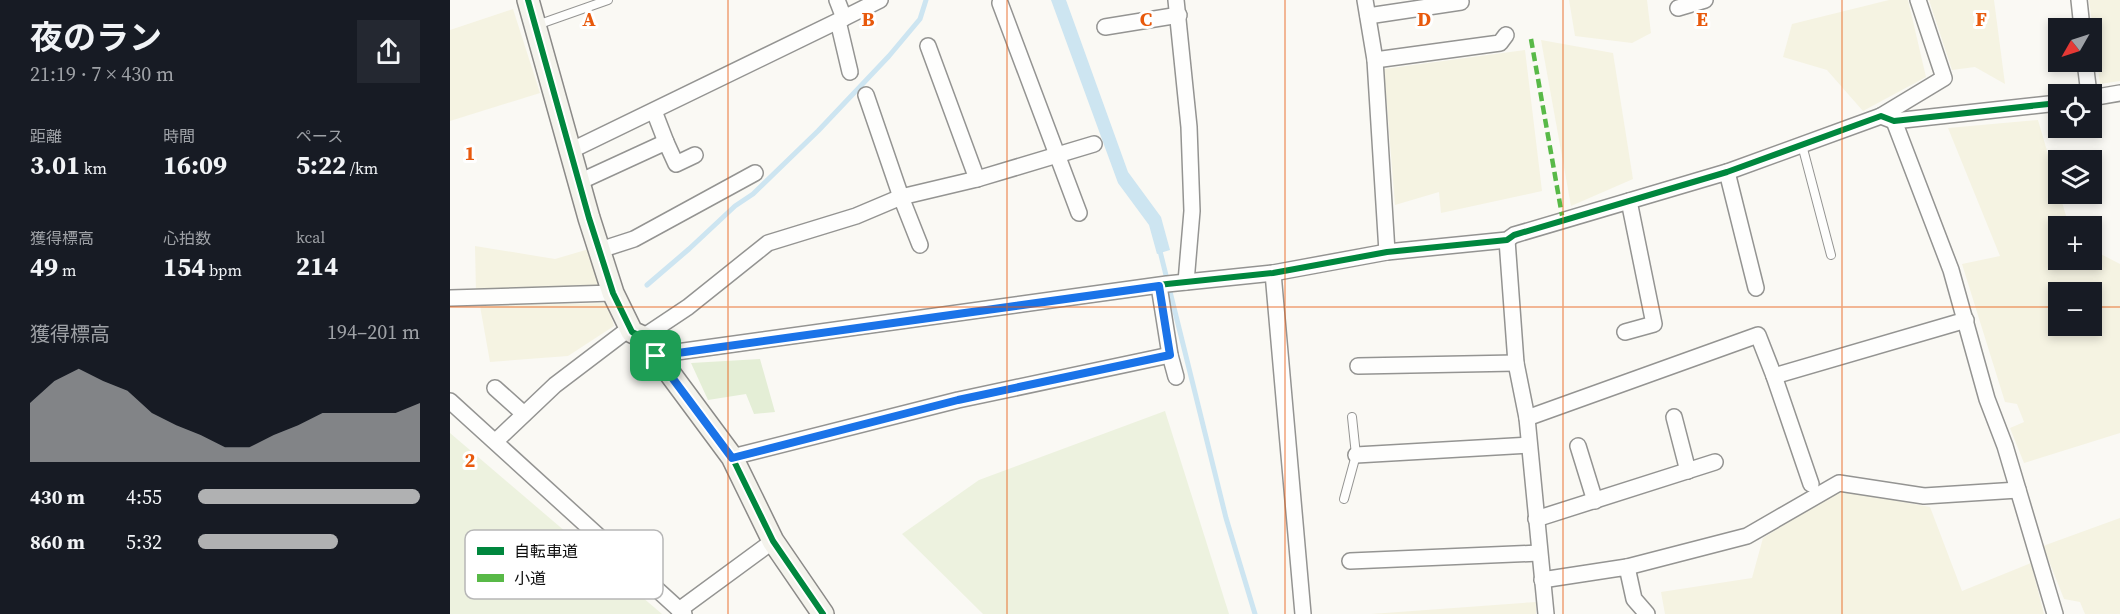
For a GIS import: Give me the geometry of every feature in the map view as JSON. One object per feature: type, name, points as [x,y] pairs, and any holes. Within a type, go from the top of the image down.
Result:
[{"type":"street","points":[[528,0],[613,293],[637,332],[732,458],[773,541],[822,614]]},
{"type":"street","points":[[837,0],[850,72]]},
{"type":"street","points":[[570,151],[880,0]]},
{"type":"street","points":[[1365,0],[1375,60],[1387,252]]},
{"type":"street","points":[[1678,8],[1705,0]]},
{"type":"street","points":[[1888,119],[1944,78],[1918,0]]},
{"type":"street","points":[[2079,0],[2081,18]]},
{"type":"street","points":[[1368,16],[1461,2]]},
{"type":"street","points":[[1000,3],[1079,213]]},
{"type":"street","points":[[1105,27],[1177,7],[1189,127],[1192,211],[1186,282]]},
{"type":"street","points":[[1375,60],[1500,43],[1506,35]]},
{"type":"street","points":[[928,46],[977,179]]},
{"type":"street","points":[[2102,95],[2120,93]]},
{"type":"street","points":[[866,95],[920,245]]},
{"type":"street","points":[[656,356],[1186,282],[1273,273],[1387,252],[1507,240],[1514,235],[1727,172],[1802,145],[1888,119],[2048,104]]},
{"type":"street","points":[[654,111],[676,164],[695,155]]},
{"type":"street","points":[[1888,119],[1951,270],[1987,399],[2005,446],[2055,614]]},
{"type":"street","points":[[579,182],[666,142]]},
{"type":"street","points":[[496,441],[555,385],[637,332],[688,307],[768,243],[856,216],[901,197],[977,179],[1094,144]]},
{"type":"street","points":[[1727,172],[1756,288]]},
{"type":"street","points":[[600,250],[634,239],[755,173]]},
{"type":"street","points":[[1625,332],[1654,324],[1629,201]]},
{"type":"street","points":[[1507,240],[1516,363],[1527,418],[1546,614]]},
{"type":"street","points":[[1273,273],[1303,614]]},
{"type":"street","points":[[1159,286],[1170,355],[1176,377]]},
{"type":"street","points":[[450,297],[613,293]]},
{"type":"street","points":[[1774,376],[1966,321]]},
{"type":"street","points":[[1527,418],[1758,335],[1810,484]]},
{"type":"street","points":[[732,458],[958,400],[1170,355]]},
{"type":"street","points":[[1358,366],[1516,363]]},
{"type":"street","points":[[495,388],[524,414]]},
{"type":"street","points":[[450,400],[592,530]]},
{"type":"street","points":[[1674,417],[1688,471]]},
{"type":"street","points":[[1356,455],[1529,445]]},
{"type":"street","points":[[1578,446],[1595,501]]},
{"type":"street","points":[[1536,519],[1715,462]]},
{"type":"street","points":[[1542,580],[1628,567],[1747,536],[1839,483],[1924,496],[2018,490]]},
{"type":"street","points":[[663,595],[681,612],[773,541]]},
{"type":"street","points":[[1350,561],[1539,553]]},
{"type":"street","points":[[1628,567],[1634,599],[1647,614]]},
{"type":"lane","points":[[535,26],[608,0]]},
{"type":"lane","points":[[1802,145],[1831,255]]},
{"type":"lane","points":[[1344,499],[1356,455],[1352,417]]},
{"type":"shaded area","points":[[1569,0],[1647,0],[1651,33],[1632,43],[1575,36]]},
{"type":"shaded area","points":[[1889,0],[1908,0],[1926,77],[1863,111],[1827,70],[1783,57],[1792,24]]},
{"type":"shaded area","points":[[1929,0],[1994,0],[2005,84],[1975,67],[1952,70]]},
{"type":"shaded area","points":[[2089,0],[2120,0],[2120,81],[2100,84],[2098,72],[2102,72],[2102,18],[2091,18]]},
{"type":"shaded area","points":[[513,9],[540,93],[450,121],[450,30]]},
{"type":"shaded area","points":[[1541,40],[1613,53],[1633,179],[1571,206]]},
{"type":"shaded area","points":[[1525,50],[1542,191],[1441,213],[1439,192],[1395,205],[1384,69]]},
{"type":"shaded area","points":[[2038,120],[2048,154],[2048,204],[2063,204],[2066,216],[2048,216],[2048,270],[2102,270],[2102,255],[2120,264],[2120,433],[2024,463],[2010,428],[2024,422],[2017,404],[2005,402],[1962,264],[2000,256],[1948,128]]},
{"type":"shaded area","points":[[475,246],[555,259],[589,249],[602,287],[476,293]]},
{"type":"shaded area","points":[[607,303],[614,326],[568,356],[490,362],[480,306]]},
{"type":"shaded area","points":[[1840,490],[1930,507],[1962,591],[2031,563],[2044,614],[1665,614],[1661,592],[1752,578],[1763,538]]},
{"type":"shaded area","points":[[2120,518],[2120,614],[2085,614],[2080,602],[2064,599],[2043,546]]},
{"type":"shaded area","points":[[1536,602],[1536,614],[1371,614]]},
{"type":"green space","points":[[760,359],[775,412],[754,414],[746,394],[708,400],[691,363]]},
{"type":"green space","points":[[1165,411],[1229,614],[983,614],[902,534],[979,480]]},
{"type":"green space","points":[[450,433],[564,530],[465,530],[465,599],[644,599],[662,614],[450,614]]},
{"type":"water","points":[[1051,0],[1066,0],[1128,172],[1161,217],[1170,250],[1157,254],[1149,225],[1118,183]]},
{"type":"waterway","points":[[647,285],[735,206],[753,194],[818,131],[889,56],[920,19],[926,0]]},
{"type":"waterway","points":[[1159,247],[1226,518],[1255,614]]},
{"type":"marked path","points":[[1531,39],[1563,221]]},
{"type":"cycle path","points":[[528,0],[589,218],[613,293],[632,332],[643,337],[732,457],[773,541],[823,614]]},
{"type":"cycle path","points":[[655,355],[1167,284],[1273,273],[1387,252],[1507,240],[1514,235],[1727,172],[1881,116],[1894,121],[2048,104]]},
{"type":"route","points":[[1159,286],[1170,355],[958,400],[732,458],[656,356],[1159,286]]}]
